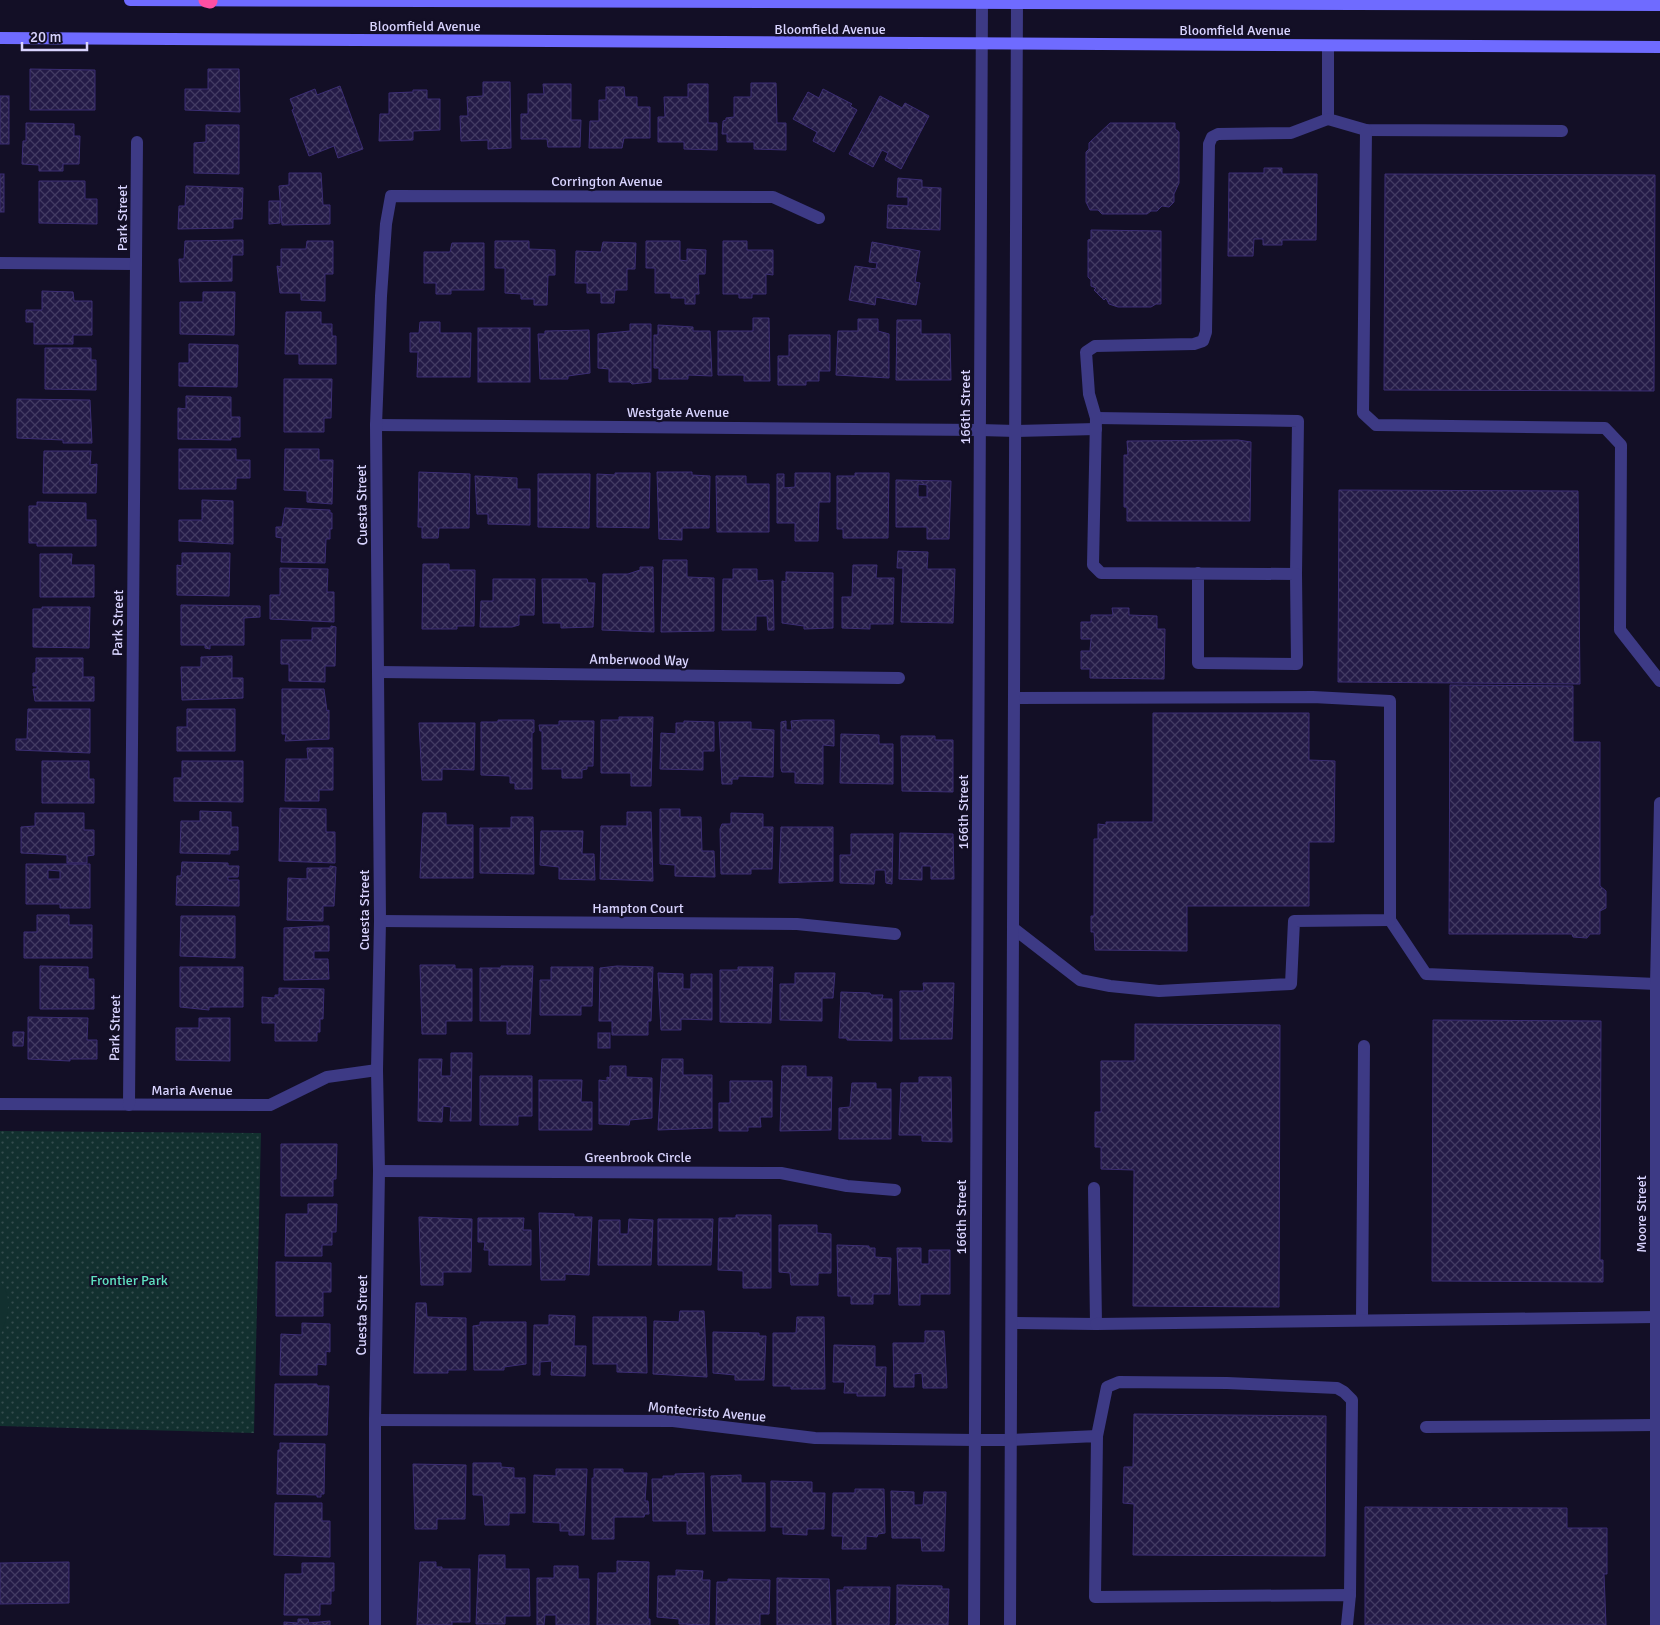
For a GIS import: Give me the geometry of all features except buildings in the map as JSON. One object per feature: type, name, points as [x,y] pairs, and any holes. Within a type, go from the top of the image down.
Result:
[{"type":"main road","name":"Bloomfield Avenue","points":[[130,0],[1017,1],[1660,6]]},
{"type":"main road","name":"Bloomfield Avenue","points":[[0,38],[981,45],[1660,47]]},
{"type":"street","name":"166th Street","points":[[974,1625],[982,1]]},
{"type":"street","points":[[1010,1625],[1017,1]]},
{"type":"street","points":[[1328,46],[1328,119]]},
{"type":"street","points":[[1198,573],[1198,663],[1297,664],[1296,574],[1101,572],[1093,565],[1096,423],[1089,394],[1086,352],[1095,346],[1194,344],[1203,342],[1206,332],[1208,144],[1212,137],[1218,134],[1290,134],[1328,119],[1366,130],[1562,131]]},
{"type":"street","points":[[1366,130],[1363,413],[1376,425],[1604,428],[1621,445],[1620,630],[1660,681]]},
{"type":"street","name":"Park Street","points":[[129,1105],[137,142]]},
{"type":"street","name":"Corrington Avenue","points":[[391,196],[773,197],[819,218]]},
{"type":"street","name":"Cuesta Street","points":[[375,1625],[375,1420],[379,1171],[377,1070],[380,921],[376,425],[381,296],[386,224],[391,196]]},
{"type":"street","points":[[0,263],[136,264]]},
{"type":"street","name":"Westgate Avenue","points":[[376,425],[1016,431],[1096,423],[1298,421],[1296,574]]},
{"type":"street","name":"Amberwood Way","points":[[379,672],[899,678]]},
{"type":"street","points":[[1014,698],[1313,697],[1390,701],[1390,920],[1426,974],[1656,984]]},
{"type":"street","name":"Moore Street","points":[[1656,1625],[1658,1567],[1656,1425],[1658,1366],[1658,1015],[1656,984],[1660,803]]},
{"type":"street","points":[[1014,928],[1080,980],[1110,986],[1159,991],[1291,984],[1294,922],[1390,920]]},
{"type":"street","name":"Hampton Court","points":[[380,921],[797,924],[895,934]]},
{"type":"street","points":[[1362,1320],[1364,1046]]},
{"type":"street","name":"Maria Avenue","points":[[0,1104],[270,1105],[327,1077],[377,1070]]},
{"type":"street","name":"Greenbrook Circle","points":[[379,1171],[781,1173],[846,1186],[895,1190]]},
{"type":"street","points":[[1094,1188],[1096,1324]]},
{"type":"street","points":[[1012,1323],[1096,1324],[1362,1320],[1657,1313]]},
{"type":"street","points":[[1347,1625],[1350,1595],[1352,1400],[1344,1392],[1337,1388],[1226,1383],[1119,1382],[1107,1387],[1097,1436],[1095,1596],[1350,1595]]},
{"type":"street","name":"Montecristo Avenue","points":[[375,1420],[673,1421],[815,1438],[1011,1440],[1097,1436]]},
{"type":"street","points":[[1426,1427],[1656,1425]]},
{"type":"green space","name":"Frontier Park","points":[[0,1131],[261,1133],[254,1433],[0,1426]]},
{"type":"green space","points":[[0,1281],[7,1294],[8,1308],[0,1337]]}]
